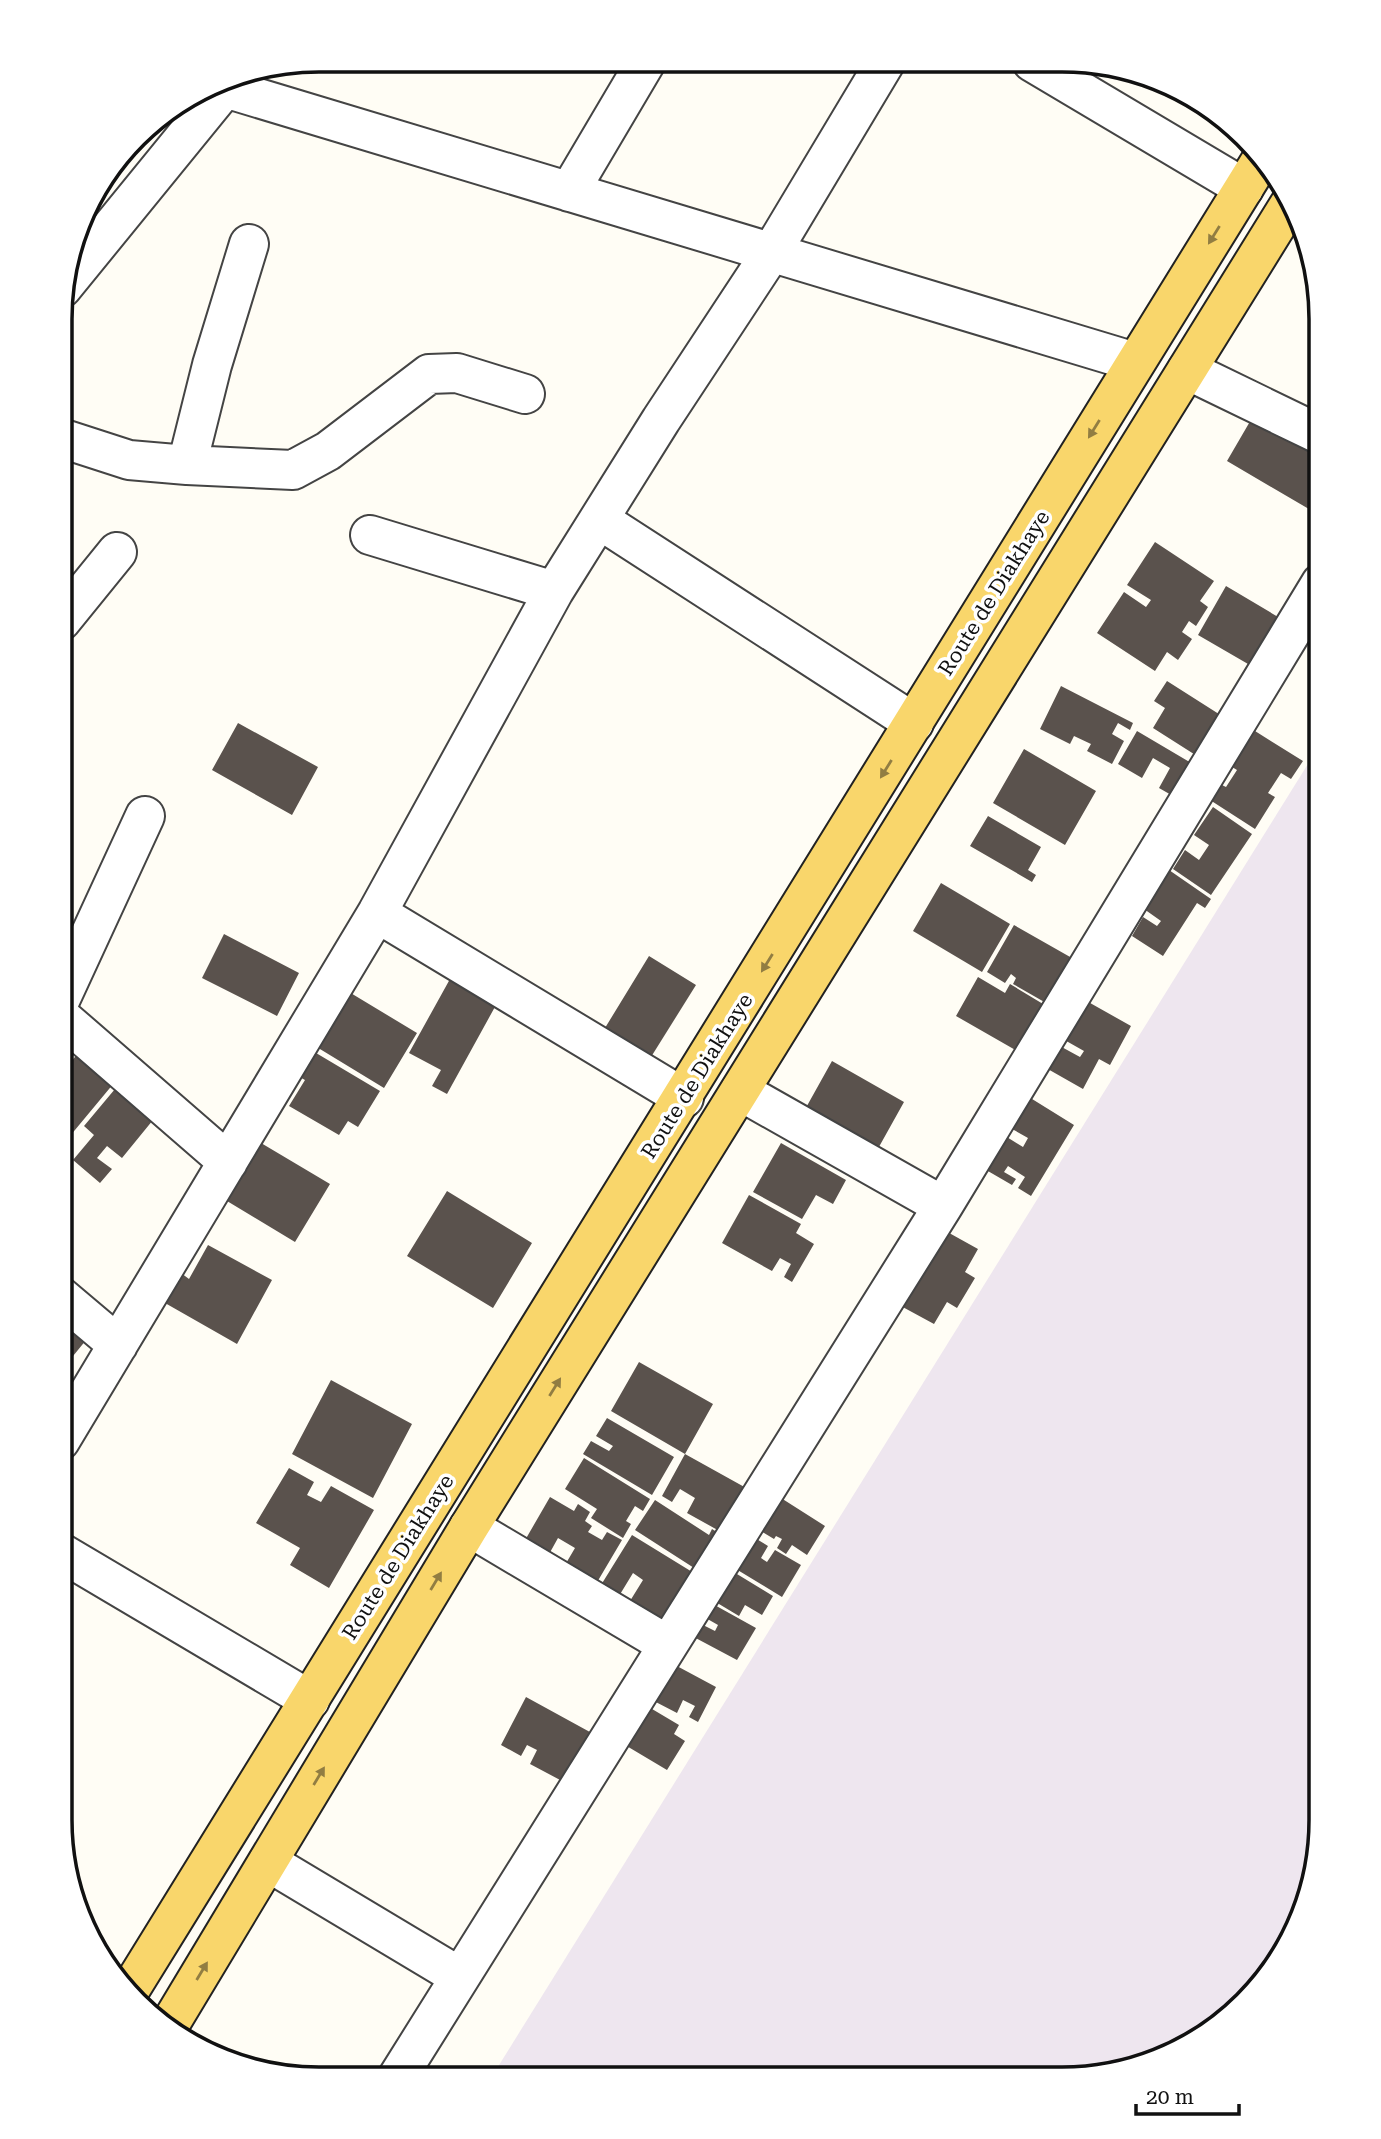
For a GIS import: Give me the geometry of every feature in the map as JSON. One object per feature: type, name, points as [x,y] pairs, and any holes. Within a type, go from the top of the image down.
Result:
[{"type":"main road","name":"Route de Diakhaye","points":[[134,1984],[684,1098],[1254,172]]},
{"type":"main road","name":"Route de Diakhaye","points":[[173,2019],[469,1527],[1285,212]]},
{"type":"street","points":[[569,192],[640,72]]},
{"type":"street","points":[[72,1421],[377,913],[554,591],[661,420],[771,253],[879,72]]},
{"type":"street","points":[[1052,72],[1254,172]]},
{"type":"street","points":[[237,86],[569,192],[1135,362]]},
{"type":"street","points":[[78,268],[213,96]]},
{"type":"street","points":[[187,465],[212,365],[249,244]]},
{"type":"street","points":[[1186,370],[1309,429]]},
{"type":"street","points":[[72,442],[129,460],[293,470],[328,451],[429,374],[457,373],[525,394]]},
{"type":"street","points":[[600,520],[914,723]]},
{"type":"street","points":[[370,535],[554,591]]},
{"type":"street","points":[[72,607],[117,552]]},
{"type":"street","points":[[404,2067],[943,1206],[1309,603]]},
{"type":"street","points":[[72,974],[145,816]]},
{"type":"street","points":[[377,913],[684,1098]]},
{"type":"street","points":[[72,1027],[228,1162]]},
{"type":"street","points":[[740,1091],[943,1206]]},
{"type":"street","points":[[72,1306],[118,1345]]},
{"type":"street","points":[[469,1527],[668,1645]]},
{"type":"street","points":[[72,1559],[310,1700]]},
{"type":"street","points":[[268,1861],[460,1978]]},
{"type":"shaded area","points":[[1309,762],[1309,1836],[1296,1899],[1284,1929],[1268,1957],[1237,1995],[1199,2026],[1171,2042],[1141,2054],[1094,2065],[498,2067]]},
{"type":"building","points":[[1252,418],[1309,450],[1309,509],[1227,461]]},
{"type":"building","points":[[1155,542],[1214,581],[1200,601],[1208,607],[1196,626],[1189,621],[1182,632],[1192,639],[1178,660],[1167,652],[1155,671],[1097,633],[1124,592],[1146,607],[1151,600],[1127,585]]},
{"type":"building","points":[[1226,586],[1295,627],[1267,675],[1198,635]]},
{"type":"building","points":[[1167,681],[1233,723],[1208,763],[1153,728],[1165,708],[1154,701]]},
{"type":"building","points":[[1061,686],[1133,723],[1130,730],[1118,723],[1112,734],[1124,741],[1112,764],[1087,751],[1091,744],[1074,736],[1070,744],[1040,729]]},
{"type":"building","points":[[238,723],[318,767],[292,815],[212,770]]},
{"type":"building","points":[[1137,731],[1198,767],[1180,800],[1159,788],[1170,768],[1153,758],[1142,778],[1118,764]]},
{"type":"building","points":[[1255,731],[1303,761],[1291,779],[1281,773],[1268,793],[1275,797],[1255,829],[1210,800],[1220,784],[1226,787],[1237,770],[1232,767]]},
{"type":"building","points":[[1024,749],[1096,791],[1065,845],[993,803]]},
{"type":"building","points":[[1213,807],[1252,834],[1211,895],[1173,869],[1185,850],[1199,860],[1209,845],[1194,835]]},
{"type":"building","points":[[988,816],[1041,847],[1028,870],[1036,875],[1032,882],[970,846]]},
{"type":"building","points":[[1169,870],[1211,899],[1205,908],[1197,903],[1163,956],[1132,936],[1143,917],[1157,926],[1161,921],[1144,909]]},
{"type":"building","points":[[941,883],[1010,924],[982,972],[913,931]]},
{"type":"building","points":[[1014,925],[1086,966],[1060,1011],[1013,984],[1016,978],[1011,974],[1005,983],[987,972]]},
{"type":"building","points":[[224,934],[299,973],[277,1016],[202,978]]},
{"type":"building","points":[[649,956],[696,985],[651,1057],[605,1028]]},
{"type":"building","points":[[978,977],[1005,993],[1010,984],[1058,1013],[1031,1059],[956,1016]]},
{"type":"building","points":[[450,979],[496,1005],[447,1094],[432,1086],[441,1070],[409,1053]]},
{"type":"building","points":[[349,992],[417,1033],[384,1088],[315,1046]]},
{"type":"building","points":[[1083,999],[1131,1026],[1110,1065],[1099,1059],[1083,1089],[1046,1068],[1058,1045],[1080,1057],[1084,1051],[1061,1038]]},
{"type":"building","points":[[311,1050],[380,1091],[358,1127],[348,1121],[339,1135],[289,1106],[305,1080],[296,1075]]},
{"type":"building","points":[[78,1053],[114,1083],[72,1134],[72,1061]]},
{"type":"building","points":[[832,1061],[904,1102],[875,1154],[803,1113]]},
{"type":"building","points":[[115,1089],[153,1120],[122,1158],[107,1146],[97,1158],[112,1169],[100,1183],[73,1160],[94,1135],[84,1126]]},
{"type":"building","points":[[1024,1094],[1074,1125],[1031,1196],[1018,1188],[1025,1177],[1008,1166],[1004,1172],[1016,1179],[1012,1185],[981,1167],[1002,1134],[1023,1147],[1028,1138],[1005,1125]]},
{"type":"building","points":[[261,1143],[330,1184],[295,1242],[227,1201]]},
{"type":"building","points":[[781,1143],[846,1180],[833,1204],[816,1195],[802,1219],[753,1192]]},
{"type":"building","points":[[447,1191],[532,1243],[493,1308],[407,1256]]},
{"type":"building","points":[[749,1195],[801,1224],[796,1233],[814,1244],[792,1282],[784,1277],[791,1264],[780,1258],[772,1271],[722,1243]]},
{"type":"building","points":[[942,1229],[978,1249],[965,1272],[975,1278],[957,1308],[947,1302],[934,1324],[899,1305]]},
{"type":"building","points":[[208,1245],[272,1280],[237,1344],[165,1303],[181,1273],[189,1279]]},
{"type":"building","points":[[72,1318],[91,1334],[72,1357]]},
{"type":"building","points":[[639,1362],[713,1404],[685,1454],[611,1411]]},
{"type":"building","points":[[331,1380],[412,1424],[373,1498],[292,1454]]},
{"type":"building","points":[[607,1418],[674,1457],[652,1495],[583,1454],[591,1441],[609,1451],[613,1446],[596,1436]]},
{"type":"building","points":[[685,1454],[757,1494],[732,1538],[687,1513],[695,1498],[680,1489],[672,1502],[662,1496]]},
{"type":"building","points":[[584,1458],[650,1499],[643,1511],[635,1506],[626,1521],[631,1524],[623,1538],[591,1518],[597,1509],[565,1489]]},
{"type":"building","points":[[289,1468],[314,1482],[307,1495],[321,1502],[331,1486],[374,1510],[329,1588],[290,1565],[300,1548],[256,1523]]},
{"type":"building","points":[[550,1497],[574,1511],[578,1504],[590,1512],[585,1521],[592,1526],[588,1532],[602,1540],[607,1532],[622,1540],[596,1584],[565,1565],[575,1548],[558,1538],[548,1556],[524,1542]]},
{"type":"building","points":[[781,1498],[825,1526],[807,1555],[792,1545],[786,1554],[777,1548],[782,1539],[776,1536],[774,1539],[754,1527]]},
{"type":"building","points":[[655,1500],[709,1535],[712,1529],[728,1539],[705,1575],[635,1530]]},
{"type":"building","points":[[632,1535],[702,1578],[671,1630],[630,1601],[643,1580],[633,1573],[619,1596],[601,1585]]},
{"type":"building","points":[[750,1535],[768,1546],[761,1558],[767,1562],[775,1550],[801,1565],[782,1597],[731,1566]]},
{"type":"building","points":[[732,1571],[773,1596],[762,1615],[745,1605],[739,1616],[714,1601]]},
{"type":"building","points":[[711,1603],[756,1628],[737,1660],[690,1635],[697,1622],[715,1631],[718,1625],[704,1617]]},
{"type":"building","points":[[675,1665],[716,1687],[698,1722],[689,1717],[695,1706],[683,1700],[677,1713],[650,1699]]},
{"type":"building","points":[[526,1697],[599,1737],[562,1781],[530,1764],[537,1750],[527,1745],[521,1756],[501,1745]]},
{"type":"building","points":[[647,1706],[679,1725],[674,1734],[685,1741],[667,1770],[625,1745]]}]
